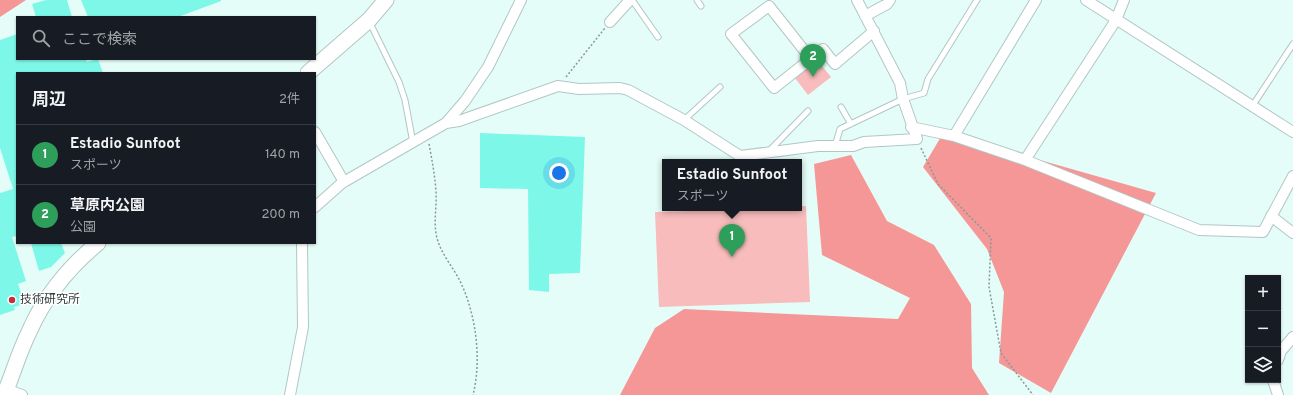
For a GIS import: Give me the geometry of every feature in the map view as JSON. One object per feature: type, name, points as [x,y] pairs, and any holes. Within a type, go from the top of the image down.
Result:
[{"type":"street","points":[[309,72],[369,20],[386,0]]},
{"type":"street","points":[[316,206],[344,182],[446,123],[465,101],[488,67],[521,0]]},
{"type":"street","points":[[610,22],[631,0]]},
{"type":"street","points":[[446,123],[459,121],[558,86],[579,89],[620,88],[628,90],[684,120],[740,156],[818,146],[853,146],[864,142],[916,139],[911,127],[900,83],[857,0]]},
{"type":"street","points":[[865,16],[887,4],[890,0]]},
{"type":"street","points":[[954,136],[1036,0]]},
{"type":"street","points":[[1086,0],[1253,105],[1293,132]]},
{"type":"street","points":[[1025,160],[1116,20],[1124,0]]},
{"type":"street","points":[[811,59],[769,6],[730,34],[774,88],[811,59],[823,49],[835,64],[874,31]]},
{"type":"street","points":[[911,127],[954,136],[1025,160],[1199,230],[1263,232],[1293,176]]},
{"type":"street","points":[[316,134],[344,182]]},
{"type":"street","points":[[1272,216],[1293,233]]},
{"type":"street","points":[[22,395],[5,392],[29,331],[57,284],[82,256],[97,244]]},
{"type":"street","points":[[290,395],[303,327],[302,244]]},
{"type":"street","points":[[1281,353],[1293,337]]},
{"type":"street","points":[[1274,383],[1278,395]]},
{"type":"lane","points":[[631,0],[658,37]]},
{"type":"lane","points":[[697,0],[701,6]]},
{"type":"lane","points":[[835,146],[840,129],[903,99],[924,93],[928,79],[977,0]]},
{"type":"lane","points":[[369,20],[399,82],[409,118],[413,143]]},
{"type":"lane","points":[[1253,105],[1293,44]]},
{"type":"lane","points":[[684,120],[720,87]]},
{"type":"lane","points":[[841,107],[851,124]]},
{"type":"lane","points":[[767,152],[808,111]]},
{"type":"path","points":[[558,86],[610,22]]},
{"type":"path","points":[[428,134],[436,191],[437,237],[442,251],[460,281],[472,317],[476,344],[476,370],[473,395]]},
{"type":"path","points":[[916,139],[938,184],[991,238],[989,287],[1001,353],[1033,395]]},
{"type":"shaded area","points":[[0,0],[26,0],[0,17]]},
{"type":"shaded area","points":[[817,60],[831,77],[808,95],[795,78]]},
{"type":"shaded area","points":[[945,130],[1001,149],[1156,193],[1051,393],[999,363],[1004,292],[987,249],[923,167]]},
{"type":"shaded area","points":[[851,155],[887,221],[934,245],[971,304],[972,368],[989,395],[620,395],[655,328],[684,309],[898,319],[910,298],[822,255],[814,164]]},
{"type":"shaded area","points":[[802,206],[806,206],[810,302],[659,307],[655,212],[802,211]]},
{"type":"building","points":[[46,0],[67,0],[72,16],[36,16],[32,4]]},
{"type":"building","points":[[81,0],[221,0],[181,16],[88,16]]},
{"type":"building","points":[[16,34],[16,60],[86,60],[87,62],[98,60],[103,72],[16,72],[16,236],[12,237],[26,281],[18,284],[25,304],[14,307],[15,310],[0,315],[0,193],[13,189],[0,148],[0,40]]},
{"type":"building","points":[[480,133],[585,137],[580,273],[549,274],[549,292],[529,290],[528,189],[480,188]]},
{"type":"building","points":[[31,244],[61,244],[65,253],[51,267],[39,271]]},
{"type":"place","name":"草原内公園","points":[[813,77]]},
{"type":"place","name":"Estadio Sunfoot","points":[[732,257]]},
{"type":"place","name":"技術研究所","points":[[12,300]]}]
